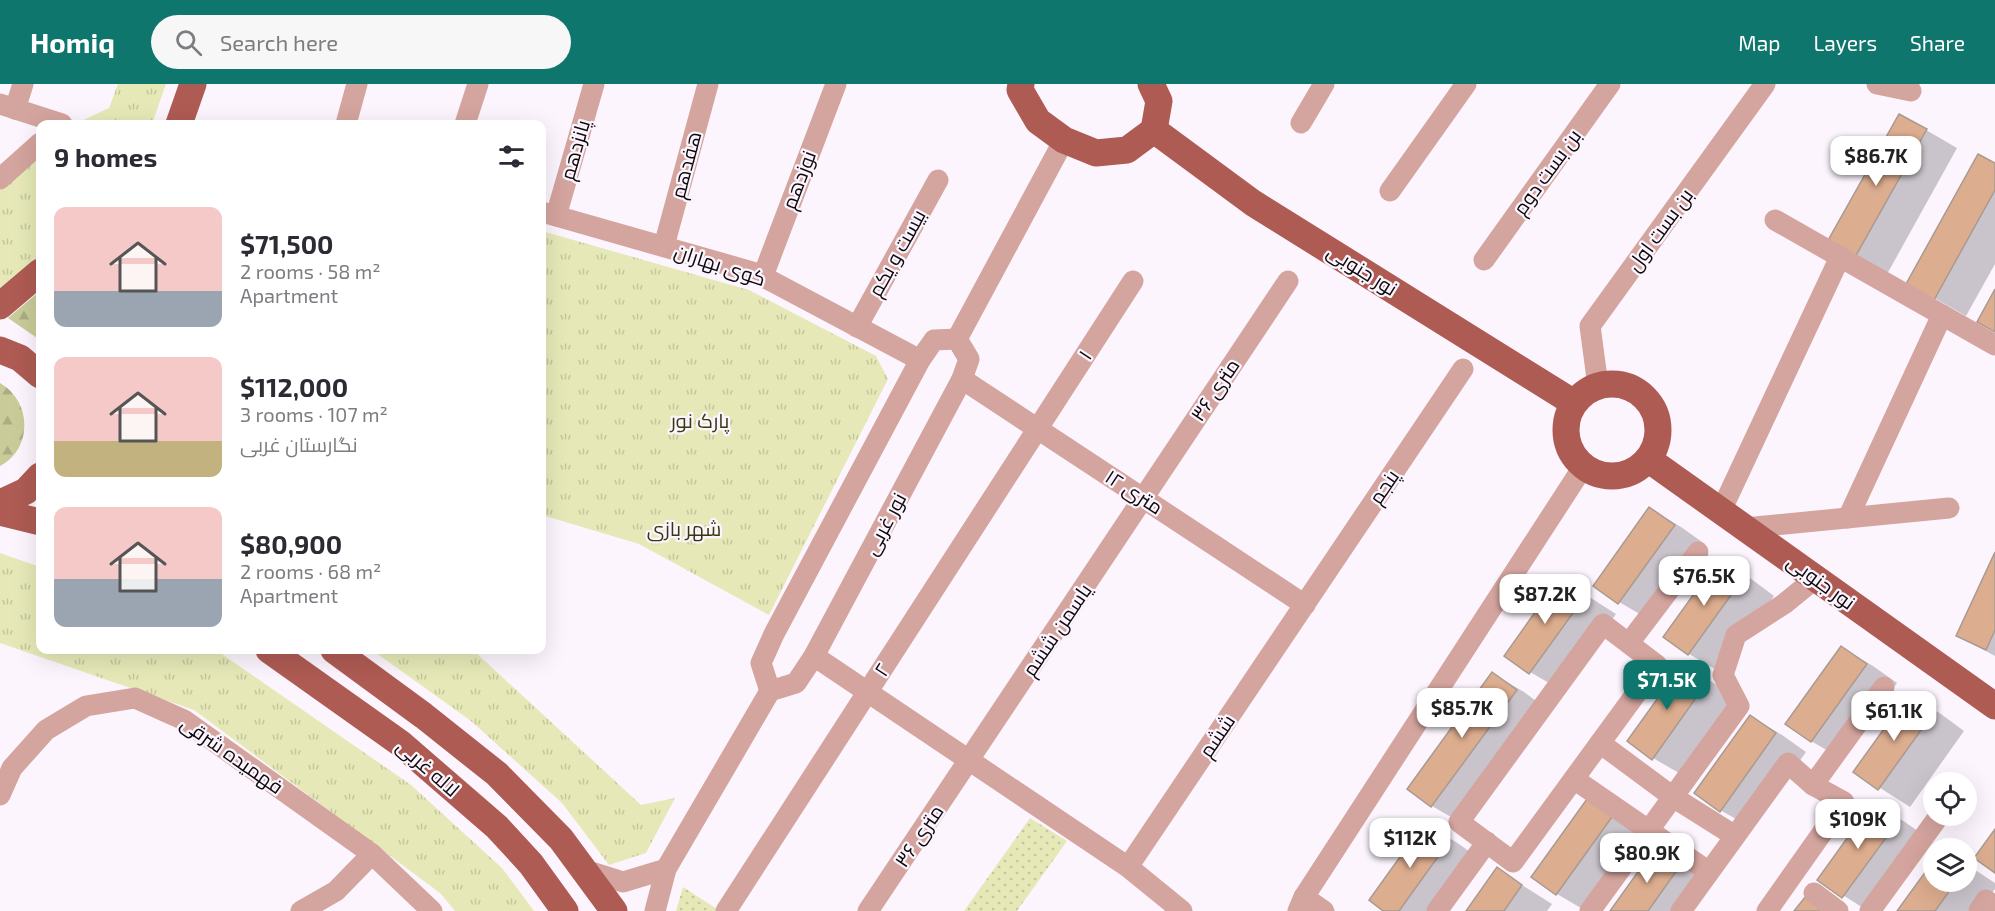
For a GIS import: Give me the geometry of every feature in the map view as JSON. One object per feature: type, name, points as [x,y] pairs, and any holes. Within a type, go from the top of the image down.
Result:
[{"type":"main road","points":[[181,120],[193,84]]},
{"type":"main road","points":[[1021,84],[1020,90],[1038,121],[1064,140],[1096,153],[1127,150],[1154,130],[1159,101],[1151,84]]},
{"type":"main road","name":"نور جنوبی","points":[[1154,130],[1253,203],[1574,403]]},
{"type":"main road","points":[[0,306],[36,275]]},
{"type":"main road","points":[[0,350],[20,357],[36,371]]},
{"type":"main road","points":[[1612,384],[1626,386],[1639,393],[1649,403],[1656,416],[1658,431],[1655,446],[1648,459],[1637,469],[1624,474],[1610,476],[1596,474],[1583,467],[1573,456],[1567,443],[1567,422],[1574,403],[1585,392],[1598,386],[1612,384]]},
{"type":"main road","name":"نور جنوبی","points":[[1648,459],[1995,706]]},
{"type":"main road","points":[[0,503],[26,490],[36,480]]},
{"type":"main road","points":[[0,512],[36,521]]},
{"type":"main road","name":"لاله غربی","points":[[275,654],[400,743],[497,827],[531,864],[565,911]]},
{"type":"main road","name":"لاله غربی","points":[[339,654],[424,716],[497,774],[561,839],[614,911]]},
{"type":"street","points":[[23,84],[8,106],[50,120]]},
{"type":"street","points":[[345,120],[357,84]]},
{"type":"street","points":[[466,120],[478,84]]},
{"type":"street","name":"پانزدهم","points":[[549,214],[594,84]]},
{"type":"street","name":"هفدهم","points":[[664,246],[708,84]]},
{"type":"street","name":"نوزدهم","points":[[763,276],[836,84]]},
{"type":"street","points":[[1300,123],[1324,84]]},
{"type":"street","points":[[1390,191],[1466,84]]},
{"type":"street","name":"بن بست دوم","points":[[1484,260],[1610,84]]},
{"type":"street","name":"بن بست اول","points":[[1598,386],[1590,326],[1765,84]]},
{"type":"street","points":[[1877,84],[1911,91]]},
{"type":"street","points":[[655,911],[666,869],[770,691],[761,663],[774,634],[920,360],[934,340],[957,339],[1064,140]]},
{"type":"street","points":[[0,179],[36,147]]},
{"type":"street","name":"بیست و یکم","points":[[857,327],[938,180]]},
{"type":"street","name":"کوی بهاران","points":[[549,214],[756,273],[920,360]]},
{"type":"street","points":[[1775,220],[1995,345]]},
{"type":"street","points":[[1721,511],[1840,257]]},
{"type":"street","name":"۱","points":[[1038,429],[1133,281]]},
{"type":"street","name":"۳۶ متری","points":[[1143,499],[1288,281]]},
{"type":"street","points":[[1848,518],[1942,315]]},
{"type":"street","name":"نور غربی","points":[[770,691],[796,683],[814,656],[962,379],[969,359],[957,339]]},
{"type":"street","name":"پنجم","points":[[1305,605],[1463,369]]},
{"type":"street","name":"۱۲ متری","points":[[962,379],[1305,605]]},
{"type":"street","name":"۲","points":[[726,911],[1038,429]]},
{"type":"street","points":[[1324,911],[1301,904],[1583,467]]},
{"type":"street","name":"یاسمن ششم","points":[[970,761],[1143,499]]},
{"type":"street","points":[[1745,528],[1949,508]]},
{"type":"street","points":[[1629,643],[1698,552]]},
{"type":"street","points":[[1590,911],[1739,706],[1723,675],[1736,634],[1784,604],[1815,578]]},
{"type":"street","name":"ششم","points":[[1128,867],[1305,605]]},
{"type":"street","points":[[1603,624],[1657,665],[1600,743],[1513,862],[1459,822],[1603,624]]},
{"type":"street","points":[[814,656],[1128,867],[1173,908]]},
{"type":"street","points":[[1813,785],[1884,687]]},
{"type":"street","name":"فهمیده شرقی","points":[[0,795],[12,768],[46,730],[86,706],[135,698],[184,720],[372,854],[432,911]]},
{"type":"street","points":[[1600,743],[1673,797],[1735,836]]},
{"type":"street","name":"۳۶ متری","points":[[868,911],[970,761]]},
{"type":"street","points":[[1681,911],[1788,763],[1813,785],[1844,802],[1767,911]]},
{"type":"street","points":[[1574,778],[1709,872]]},
{"type":"street","points":[[1870,911],[1932,826]]},
{"type":"street","points":[[1437,911],[1487,843]]},
{"type":"street","points":[[301,911],[336,891],[372,854]]},
{"type":"street","points":[[585,870],[623,882],[666,869]]},
{"type":"street","points":[[1814,893],[1838,911]]},
{"type":"street","points":[[1978,911],[1986,900],[1995,906]]},
{"type":"green space","points":[[118,84],[166,84],[153,120],[84,120],[109,108]]},
{"type":"green space","points":[[36,156],[36,259],[0,291],[0,189]]},
{"type":"green space","name":"پارک نور","points":[[546,232],[749,290],[876,356],[888,379],[769,615],[639,544],[546,516]]},
{"type":"green space","points":[[36,294],[36,337],[8,318]]},
{"type":"green space","points":[[0,383],[11,391],[18,401],[23,413],[24,425],[23,437],[18,448],[11,458],[0,466]]},
{"type":"green space","points":[[0,553],[36,566],[36,654],[222,654],[411,785],[502,868],[534,911],[455,911],[440,893],[194,710],[0,643]]},
{"type":"green space","points":[[378,654],[477,654],[641,805],[675,798],[646,853],[609,865],[562,803],[471,721]]},
{"type":"green space","points":[[1030,818],[1067,841],[1017,911],[964,911]]},
{"type":"green space","points":[[683,887],[717,909],[716,911],[676,911]]},
{"type":"building","points":[[1899,114],[1927,129],[1854,259],[1826,244]]},
{"type":"building","points":[[1978,154],[1995,163],[1995,190],[1934,300],[1906,284]]},
{"type":"building","points":[[1995,289],[1995,332],[1977,322]]},
{"type":"building","points":[[1649,507],[1675,525],[1618,604],[1593,586]]},
{"type":"building","points":[[1995,552],[1995,630],[1986,650],[1956,636]]},
{"type":"building","points":[[1719,559],[1744,577],[1688,655],[1663,637]]},
{"type":"building","points":[[1560,577],[1586,595],[1529,674],[1504,656]]},
{"type":"building","points":[[1841,646],[1867,664],[1811,742],[1785,724]]},
{"type":"building","points":[[1683,663],[1708,681],[1652,760],[1627,741]]},
{"type":"building","points":[[1492,672],[1517,690],[1431,807],[1407,789]]},
{"type":"building","points":[[1909,694],[1934,712],[1878,790],[1853,772]]},
{"type":"building","points":[[1750,715],[1776,733],[1720,812],[1694,793]]},
{"type":"building","points":[[1587,799],[1612,817],[1556,895],[1531,877]]},
{"type":"building","points":[[1873,802],[1899,820],[1842,898],[1817,880]]},
{"type":"building","points":[[1425,822],[1450,840],[1399,911],[1383,911],[1369,900]]},
{"type":"building","points":[[1995,829],[1995,873],[1977,860],[1977,854]]},
{"type":"building","points":[[1655,848],[1680,866],[1648,911],[1610,911]]},
{"type":"building","points":[[1497,867],[1522,885],[1504,911],[1466,911]]},
{"type":"building","points":[[1923,875],[1923,892],[1949,892],[1935,911],[1897,911]]},
{"type":"building","points":[[1806,896],[1827,911],[1794,911]]},
{"type":"park label","name":"شهر بازی","points":[[684,529]]}]
